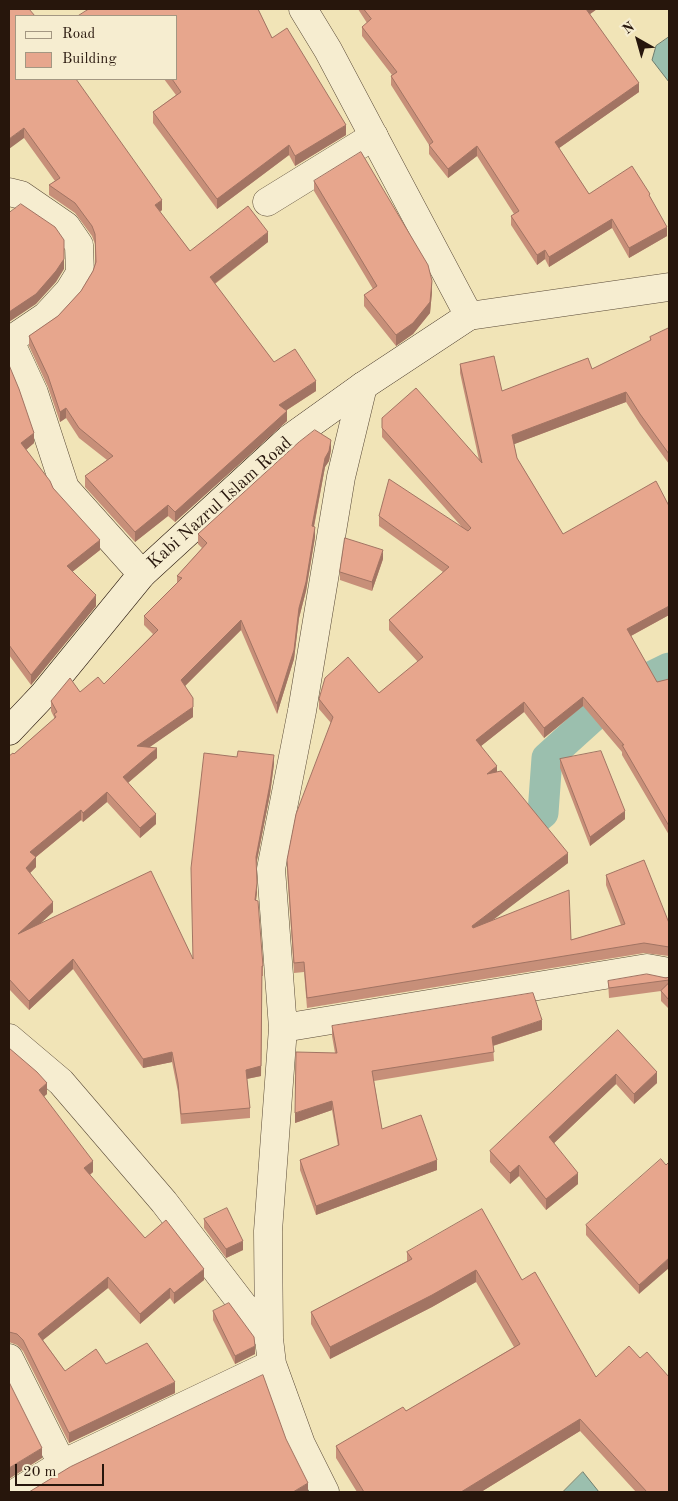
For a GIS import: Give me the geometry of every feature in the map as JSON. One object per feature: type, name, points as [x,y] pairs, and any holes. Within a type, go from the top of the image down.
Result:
[{"type":"street","points":[[303,9],[328,50],[470,316],[669,287]]},
{"type":"street","points":[[267,202],[374,136]]},
{"type":"street","points":[[9,192],[21,196],[66,226],[79,244],[80,273],[69,291],[46,316],[9,340],[34,393],[65,488],[142,574]]},
{"type":"street","name":"Kabi Nazrul Islam Road","points":[[9,731],[44,694],[142,574],[289,439],[362,386],[470,316]]},
{"type":"street","points":[[324,1492],[301,1444],[271,1352],[268,1232],[283,1028],[271,869],[302,711],[341,477],[362,386]]},
{"type":"street","points":[[283,1028],[647,968],[669,972]]},
{"type":"street","points":[[9,1038],[61,1082],[164,1202],[271,1352]]},
{"type":"street","points":[[17,1492],[62,1464],[271,1352]]},
{"type":"street","points":[[9,1358],[62,1464]]},
{"type":"shaded area","points":[[669,37],[669,82],[652,60],[656,46]]},
{"type":"shaded area","points":[[583,1472],[599,1492],[563,1492]]},
{"type":"building","points":[[9,9],[29,9],[34,15],[15,15],[15,80],[77,80],[162,200],[155,205],[190,251],[248,206],[268,232],[210,277],[274,362],[295,349],[316,381],[279,405],[287,411],[175,512],[168,505],[135,532],[85,476],[113,456],[79,428],[66,408],[60,412],[48,376],[29,336],[58,316],[81,291],[96,262],[95,234],[92,226],[75,203],[49,185],[60,178],[24,128],[9,139]]},
{"type":"building","points":[[89,9],[258,9],[272,38],[287,28],[346,125],[295,156],[289,145],[217,199],[153,112],[181,92],[173,80],[178,80],[178,15],[80,15]]},
{"type":"building","points":[[364,9],[586,9],[639,83],[555,142],[589,194],[632,166],[650,194],[667,227],[629,248],[612,219],[549,257],[545,250],[537,255],[511,216],[519,211],[477,146],[448,169],[429,145],[433,142],[391,76],[397,72],[362,27],[371,19]]},
{"type":"building","points":[[361,152],[428,265],[432,281],[430,302],[413,323],[396,335],[364,295],[377,286],[314,181]]},
{"type":"building","points":[[21,204],[55,227],[64,240],[64,259],[36,294],[9,312],[9,213]]},
{"type":"building","points":[[669,328],[669,454],[626,392],[512,435],[517,458],[563,534],[656,481],[669,506],[669,606],[627,629],[657,682],[669,679],[669,826],[622,745],[624,745],[583,697],[544,728],[524,702],[476,740],[497,766],[487,774],[501,771],[568,853],[472,926],[473,928],[569,890],[571,940],[625,924],[606,875],[644,860],[669,923],[669,947],[644,943],[307,998],[304,962],[294,963],[287,860],[296,814],[333,717],[319,699],[325,678],[348,657],[379,693],[423,657],[389,620],[449,567],[379,516],[389,479],[468,531],[471,528],[382,428],[382,418],[416,388],[482,463],[460,364],[494,356],[502,391],[588,358],[592,369],[651,340],[650,337]]},
{"type":"building","points":[[9,365],[34,433],[21,443],[50,481],[53,488],[100,540],[67,566],[96,595],[31,675],[9,645]]},
{"type":"building","points":[[315,430],[331,440],[329,451],[325,458],[312,526],[315,527],[306,582],[299,608],[294,650],[277,704],[241,620],[181,680],[193,698],[193,707],[137,746],[157,748],[123,777],[156,814],[140,828],[107,792],[83,813],[81,810],[30,852],[36,857],[26,868],[53,902],[18,934],[151,871],[193,959],[191,868],[204,753],[237,757],[238,751],[274,755],[256,857],[257,883],[255,900],[258,901],[263,966],[261,1066],[246,1070],[250,1108],[181,1114],[172,1052],[143,1059],[73,959],[29,1001],[9,979],[9,756],[14,754],[56,717],[54,714],[57,712],[51,701],[70,678],[80,692],[98,677],[104,684],[158,630],[144,616],[182,578],[177,576],[207,543],[198,534],[299,442]]},
{"type":"building","points":[[345,538],[383,550],[372,582],[340,572]]},
{"type":"building","points":[[601,751],[625,811],[590,837],[560,759]]},
{"type":"building","points":[[647,974],[669,977],[669,980],[609,988],[608,981]]},
{"type":"building","points":[[669,983],[669,1000],[661,991]]},
{"type":"building","points":[[533,993],[542,1020],[492,1037],[494,1052],[372,1071],[382,1129],[421,1115],[437,1160],[316,1206],[300,1160],[339,1145],[332,1101],[295,1113],[296,1052],[337,1053],[332,1026]]},
{"type":"building","points":[[618,1030],[657,1072],[634,1094],[616,1074],[549,1137],[578,1173],[546,1199],[519,1165],[510,1173],[490,1151]]},
{"type":"building","points":[[9,1048],[47,1083],[39,1090],[93,1161],[84,1168],[145,1238],[166,1220],[204,1269],[174,1293],[170,1288],[140,1314],[108,1277],[38,1334],[65,1371],[96,1349],[106,1364],[147,1343],[175,1382],[69,1433],[23,1340],[17,1334],[9,1332]]},
{"type":"building","points":[[661,1159],[666,1165],[669,1162],[669,1258],[639,1285],[586,1225]]},
{"type":"building","points":[[227,1208],[243,1241],[226,1249],[204,1219]]},
{"type":"building","points":[[482,1209],[522,1280],[535,1272],[596,1377],[629,1346],[640,1358],[647,1352],[669,1377],[669,1492],[647,1492],[580,1419],[461,1492],[364,1492],[336,1446],[403,1407],[406,1411],[520,1344],[476,1270],[432,1295],[330,1347],[311,1312],[412,1259],[407,1252]]},
{"type":"building","points":[[229,1303],[254,1337],[255,1346],[235,1356],[213,1311]]},
{"type":"building","points":[[263,1375],[286,1439],[308,1483],[293,1492],[29,1492],[70,1467]]},
{"type":"building","points":[[9,1382],[42,1448],[9,1468]]},
{"type":"waterway","points":[[506,843],[543,813],[547,758],[620,692],[669,668]]}]
